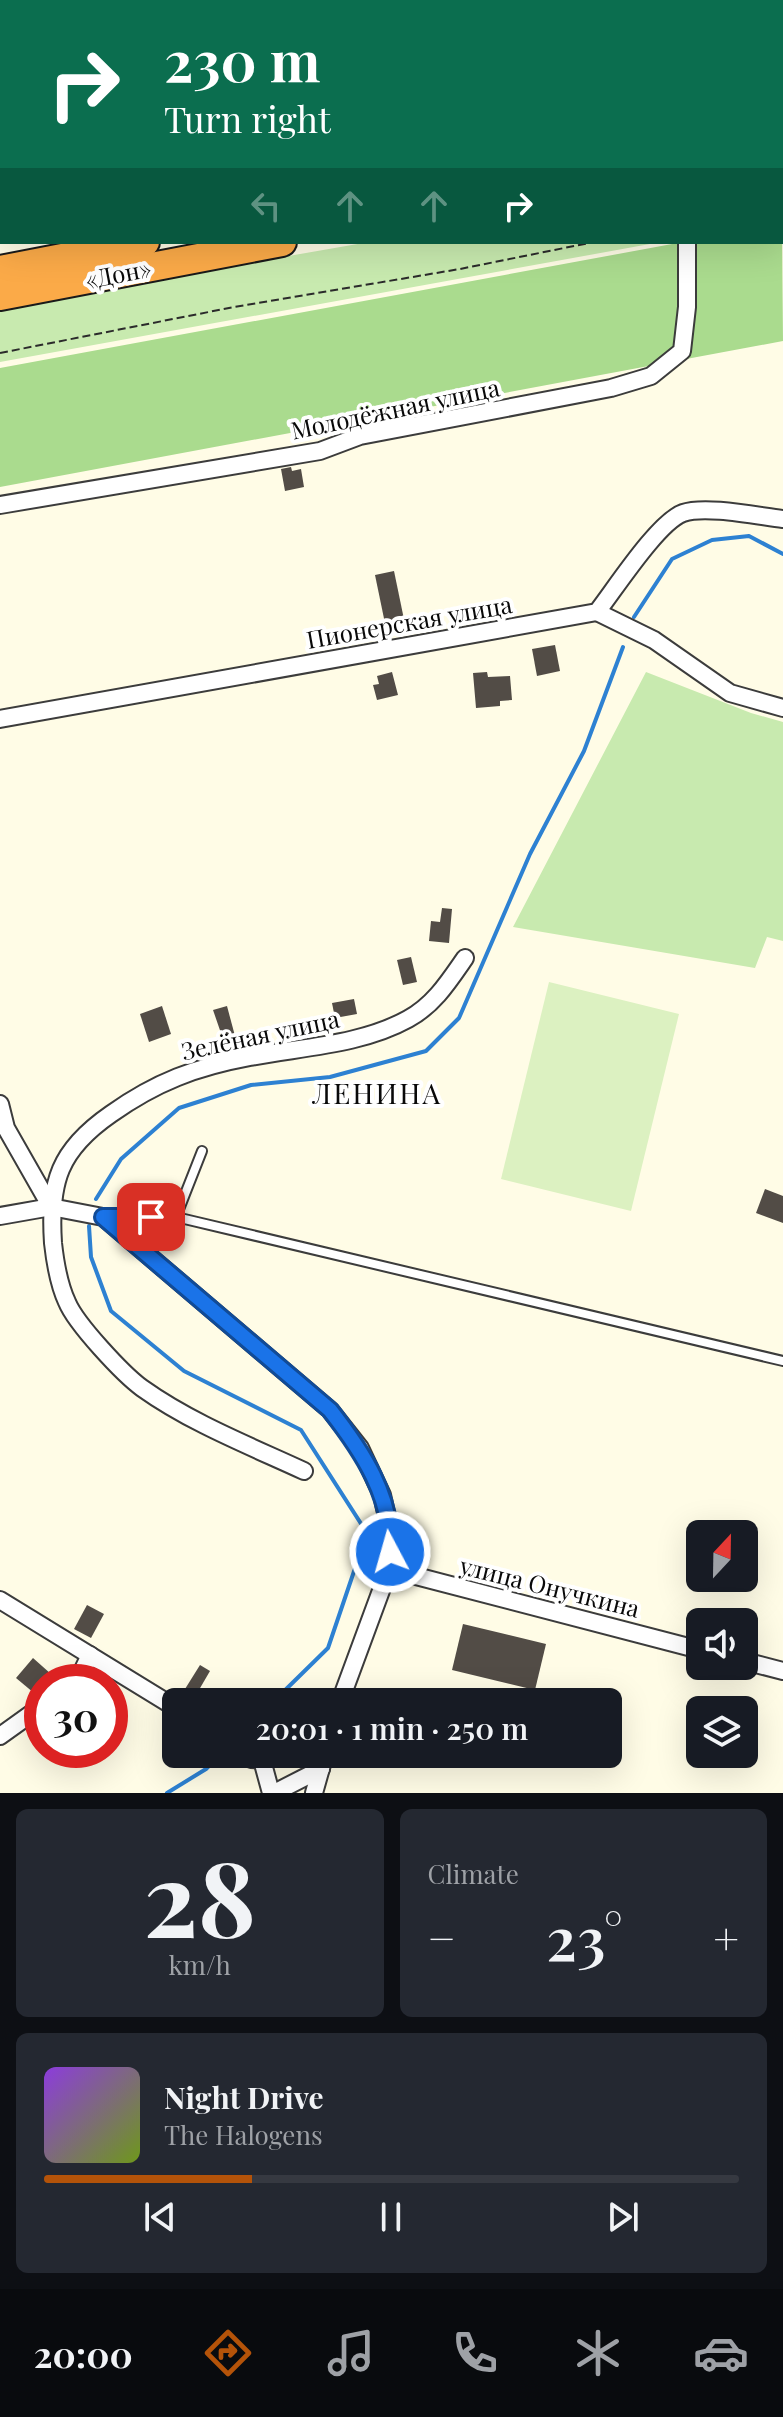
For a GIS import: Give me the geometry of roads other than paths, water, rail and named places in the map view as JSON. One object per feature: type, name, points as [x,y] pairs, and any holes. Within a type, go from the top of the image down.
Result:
[{"type":"highway","name":"«Дон»","points":[[0,270],[135,244]]},
{"type":"highway","name":"«Дон»","points":[[0,296],[272,244]]},
{"type":"street","name":"Молодёжная улица","points":[[0,505],[320,451],[360,436],[611,388],[651,376],[682,351],[687,307],[687,244]]},
{"type":"street","points":[[783,519],[719,511],[684,513],[665,524],[597,612],[654,640],[730,693],[783,708]]},
{"type":"street","name":"Пионерская улица","points":[[0,719],[597,612]]},
{"type":"street","name":"Зелёная улица","points":[[304,1471],[185,1414],[140,1387],[97,1343],[67,1303],[54,1255],[51,1207],[62,1162],[94,1126],[144,1091],[186,1072],[247,1057],[372,1035],[409,1019],[435,1000],[465,958]]},
{"type":"street","points":[[0,1104],[6,1128],[51,1207]]},
{"type":"street","points":[[0,1216],[51,1207],[103,1217],[330,1410],[360,1448],[382,1495],[391,1535],[389,1569],[345,1688]]},
{"type":"street","name":"улица Онучкина","points":[[389,1569],[686,1646]]},
{"type":"street","points":[[0,1600],[162,1699]]},
{"type":"street","points":[[86,1664],[90,1655]]},
{"type":"street","points":[[758,1665],[783,1671]]},
{"type":"street","points":[[0,1736],[24,1719]]},
{"type":"street","points":[[262,1768],[273,1793],[312,1768]]},
{"type":"street","points":[[314,1793],[321,1768]]},
{"type":"lane","points":[[176,1217],[202,1151]]},
{"type":"lane","points":[[103,1217],[176,1217],[783,1361]]},
{"type":"waterway","points":[[634,617],[672,559],[712,540],[749,536],[783,554]]},
{"type":"waterway","points":[[96,1199],[121,1159],[179,1108],[251,1085],[330,1077],[426,1051],[459,1018],[530,854],[584,751],[623,647]]},
{"type":"waterway","points":[[89,1226],[91,1257],[111,1311],[184,1371],[301,1430],[367,1533],[328,1648],[287,1688]]},
{"type":"waterway","points":[[167,1793],[207,1768]]},
{"type":"district","name":"ЛЕНИНА","points":[[377,1092]]}]
